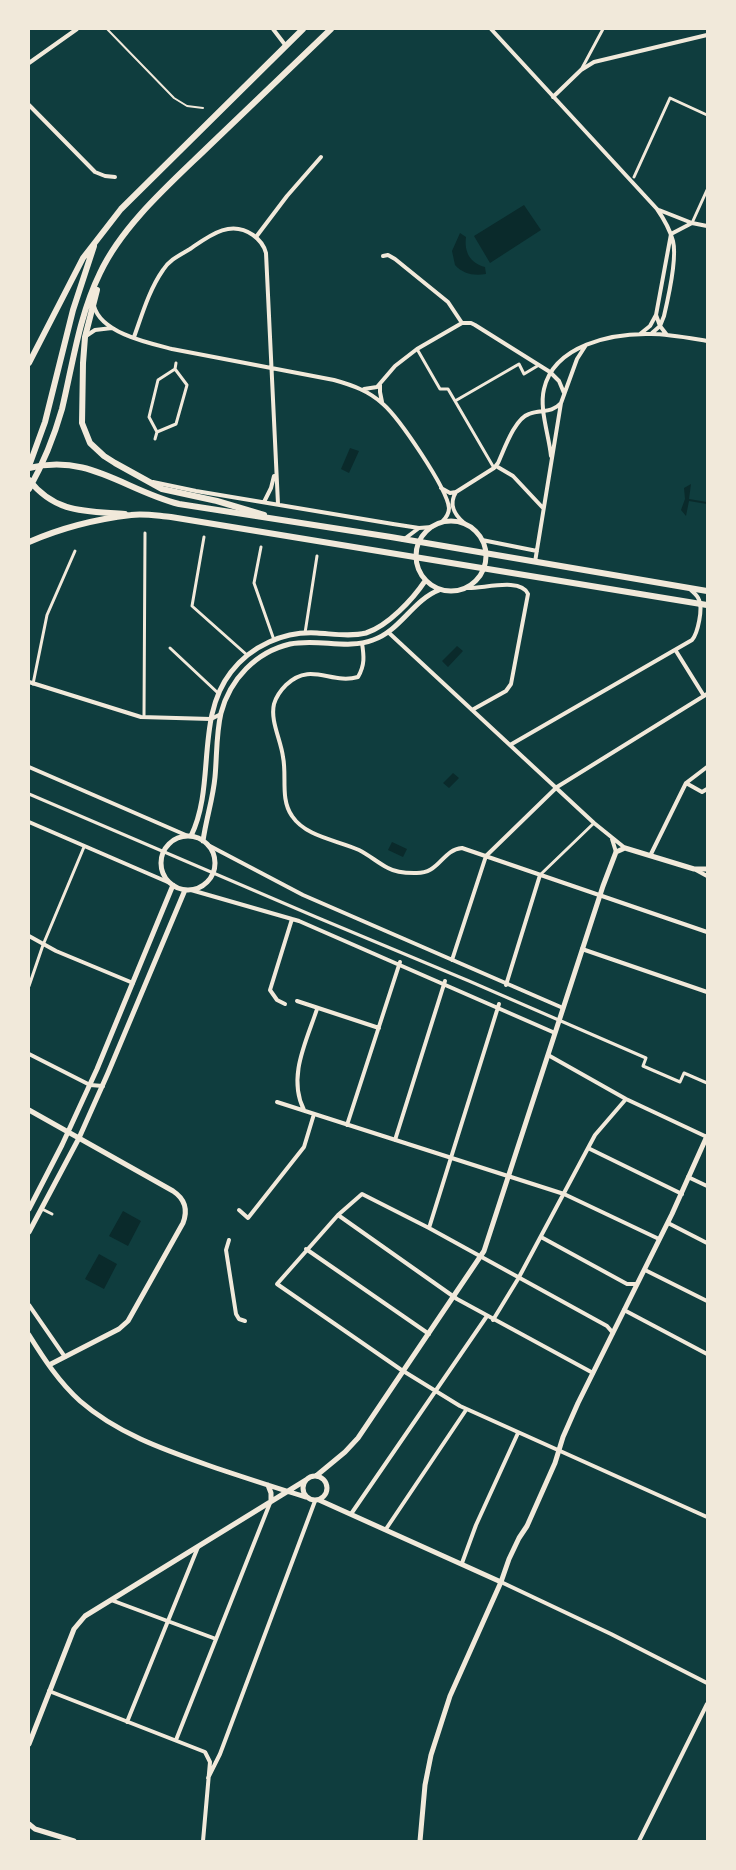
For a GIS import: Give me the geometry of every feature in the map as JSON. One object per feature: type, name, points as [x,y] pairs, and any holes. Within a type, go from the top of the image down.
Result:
[{"type":"main road","points":[[29,364],[72,276],[83,258],[130,199],[303,29]]},
{"type":"main road","points":[[29,489],[46,455],[54,433],[87,307],[101,271],[123,236],[183,170],[331,29]]},
{"type":"main road","points":[[95,243],[73,310],[43,429],[29,467],[68,464],[91,469],[164,500],[179,504],[707,590]]},
{"type":"main road","points":[[101,271],[85,337],[81,411],[82,422],[90,443],[104,456],[144,479],[170,491],[217,501],[280,520]]},
{"type":"main road","points":[[29,480],[37,490],[55,503],[74,510],[194,520],[704,604]]},
{"type":"main road","points":[[29,542],[73,527],[132,515]]},
{"type":"street","points":[[29,63],[77,29]]},
{"type":"street","points":[[273,29],[286,46]]},
{"type":"street","points":[[491,29],[665,221],[671,234],[674,251],[664,316],[660,326],[652,334]]},
{"type":"street","points":[[581,70],[602,29]]},
{"type":"street","points":[[553,97],[581,70],[594,62],[707,35]]},
{"type":"street","points":[[634,177],[670,98],[707,115]]},
{"type":"street","points":[[29,105],[95,172],[115,177]]},
{"type":"street","points":[[256,237],[287,196],[321,157]]},
{"type":"street","points":[[671,234],[692,223],[707,190]]},
{"type":"street","points":[[657,210],[692,223],[707,226]]},
{"type":"street","points":[[134,337],[156,283],[167,264],[218,231],[228,228],[242,229],[262,243],[266,253],[275,474],[278,504]]},
{"type":"street","points":[[640,334],[650,326],[656,316],[671,234]]},
{"type":"street","points":[[383,256],[388,255],[395,259],[448,302],[462,323]]},
{"type":"street","points":[[93,302],[98,316],[112,328],[134,337],[172,349],[334,380],[361,389],[371,390],[380,385],[395,366],[417,349],[462,323],[471,323],[550,372],[559,381],[564,393]]},
{"type":"street","points":[[656,316],[660,326],[667,335]]},
{"type":"street","points":[[85,337],[95,330],[112,328]]},
{"type":"street","points":[[551,456],[543,412],[543,392],[550,372],[564,357],[586,345],[611,338],[640,334],[667,335],[707,341]]},
{"type":"street","points":[[535,562],[561,403],[577,359],[586,345]]},
{"type":"street","points":[[417,349],[440,389],[448,389],[495,467],[513,476],[543,508]]},
{"type":"street","points":[[155,439],[157,432],[149,416],[152,396],[158,380],[175,369],[176,364]]},
{"type":"street","points":[[455,401],[518,364],[524,374],[539,365]]},
{"type":"street","points":[[157,432],[176,424],[187,385],[175,369]]},
{"type":"street","points":[[380,385],[382,403]]},
{"type":"street","points":[[361,389],[382,403],[407,431],[440,487],[448,508],[447,515],[442,522]]},
{"type":"street","points":[[440,487],[450,493],[456,492],[495,467],[520,419],[530,413],[555,409],[561,403]]},
{"type":"street","points":[[264,502],[275,474]]},
{"type":"street","points":[[144,479],[196,491],[419,528],[442,522],[457,521],[464,523],[475,530],[482,540],[486,553],[484,568],[480,577],[467,588]]},
{"type":"street","points":[[456,492],[452,500],[453,509],[464,523]]},
{"type":"street","points":[[432,526],[422,536],[416,557],[417,566],[425,581],[439,590],[454,592],[467,588],[501,585],[519,586],[524,588],[528,594],[511,684],[506,691],[472,710]]},
{"type":"street","points":[[403,540],[419,528]]},
{"type":"street","points":[[144,718],[145,533]]},
{"type":"street","points":[[204,536],[192,606],[247,655]]},
{"type":"street","points":[[482,540],[537,551]]},
{"type":"street","points":[[261,547],[254,583],[274,640]]},
{"type":"street","points":[[75,550],[47,615],[31,683],[144,718],[211,719],[221,714]]},
{"type":"street","points":[[305,633],[317,556]]},
{"type":"street","points":[[171,884],[162,871],[161,864],[164,851],[174,840],[189,836],[196,823],[202,800],[211,719],[218,693],[231,672],[247,655],[274,640],[305,633],[355,635],[373,630],[390,619],[425,581]]},
{"type":"street","points":[[510,745],[676,651],[695,638],[704,604],[690,588]]},
{"type":"street","points":[[203,841],[212,796],[221,714],[228,693],[239,676],[254,662],[274,649],[303,642],[362,644],[375,640],[388,632],[428,596],[439,590]]},
{"type":"street","points":[[388,632],[612,839],[625,848],[694,869],[707,876]]},
{"type":"street","points":[[362,644],[364,660],[363,668],[358,677],[344,680],[318,673],[305,675],[286,685],[274,706],[274,717],[283,756],[286,804],[291,816],[302,827],[314,834],[361,851],[388,868],[399,872],[425,873],[456,848],[462,848],[707,932]]},
{"type":"street","points":[[170,648],[218,693]]},
{"type":"street","points":[[452,961],[486,856],[557,787],[706,695],[676,651]]},
{"type":"street","points":[[29,767],[203,841],[303,895],[506,985],[563,1008]]},
{"type":"street","points":[[650,856],[686,783],[707,767]]},
{"type":"street","points":[[686,783],[702,792],[707,789]]},
{"type":"street","points":[[29,794],[646,1058],[643,1066],[680,1082],[684,1073],[707,1083]]},
{"type":"street","points":[[29,822],[171,884],[292,919],[400,963],[555,1033]]},
{"type":"street","points":[[506,985],[540,875],[594,823]]},
{"type":"street","points":[[29,1744],[77,1624],[85,1616],[286,1491],[316,1476],[352,1446],[480,1258],[560,1020],[599,895],[616,852],[612,839]]},
{"type":"street","points":[[29,1232],[79,1138],[188,890],[204,884],[213,873],[214,858],[208,845]]},
{"type":"street","points":[[29,986],[84,847]]},
{"type":"street","points":[[616,852],[625,848]]},
{"type":"street","points":[[694,869],[707,869]]},
{"type":"street","points":[[29,1209],[30,1203],[69,1132],[90,1085],[133,983],[171,884]]},
{"type":"street","points":[[284,1004],[276,1000],[270,990],[292,919]]},
{"type":"street","points":[[29,936],[44,945],[133,983]]},
{"type":"street","points":[[582,949],[707,992]]},
{"type":"street","points":[[347,1125],[400,963]]},
{"type":"street","points":[[395,1140],[445,983]]},
{"type":"street","points":[[297,1001],[379,1028]]},
{"type":"street","points":[[429,1228],[498,1006]]},
{"type":"street","points":[[305,1110],[298,1092],[298,1070],[317,1008]]},
{"type":"street","points":[[29,1054],[90,1085],[102,1086]]},
{"type":"street","points":[[420,1841],[425,1785],[436,1734],[450,1696],[501,1582],[509,1558],[527,1526],[559,1452],[563,1437],[682,1194],[707,1137],[626,1099],[548,1055]]},
{"type":"street","points":[[493,1320],[541,1237],[588,1148],[599,1130],[626,1099]]},
{"type":"street","points":[[277,1102],[564,1194],[660,1239]]},
{"type":"street","points":[[29,1110],[177,1193],[183,1201],[186,1215],[128,1321],[119,1329],[48,1365]]},
{"type":"street","points":[[239,1210],[248,1218],[304,1147],[314,1114]]},
{"type":"street","points":[[588,1148],[682,1194]]},
{"type":"street","points":[[688,1177],[707,1186]]},
{"type":"street","points":[[613,1333],[607,1326],[480,1258],[429,1228],[362,1194],[338,1215],[276,1284],[404,1371],[466,1410],[707,1517]]},
{"type":"street","points":[[42,1209],[52,1214]]},
{"type":"street","points":[[338,1215],[454,1297],[593,1373]]},
{"type":"street","points":[[668,1223],[707,1243]]},
{"type":"street","points":[[541,1237],[628,1284],[637,1284]]},
{"type":"street","points":[[229,1240],[226,1250],[236,1314],[239,1319],[245,1321]]},
{"type":"street","points":[[306,1249],[429,1334]]},
{"type":"street","points":[[645,1270],[707,1301]]},
{"type":"street","points":[[29,1305],[65,1357]]},
{"type":"street","points":[[624,1310],[707,1354]]},
{"type":"street","points":[[350,1514],[487,1316]]},
{"type":"street","points":[[29,1335],[48,1365],[80,1400],[102,1418],[121,1430],[178,1455],[268,1486],[317,1500],[386,1529],[611,1634],[707,1683]]},
{"type":"street","points":[[386,1529],[466,1410]]},
{"type":"street","points":[[462,1563],[476,1525],[518,1433]]},
{"type":"street","points":[[208,1778],[220,1754],[317,1500],[325,1496],[327,1487],[324,1480],[316,1476]]},
{"type":"street","points":[[306,1480],[303,1489],[306,1497]]},
{"type":"street","points":[[176,1740],[271,1501],[268,1486]]},
{"type":"street","points":[[127,1722],[199,1545]]},
{"type":"street","points":[[111,1600],[216,1639]]},
{"type":"street","points":[[49,1692],[176,1740],[201,1750],[208,1755],[210,1762],[203,1841]]},
{"type":"street","points":[[639,1841],[707,1704]]},
{"type":"street","points":[[29,1824],[35,1829]]},
{"type":"street","points":[[29,1829],[35,1829],[74,1841]]},
{"type":"lane","points":[[107,29],[174,98],[192,108],[203,108]]},
{"type":"water","points":[[524,205],[541,230],[490,263],[474,236]]},
{"type":"water","points":[[460,233],[466,237],[466,247],[469,256],[475,263],[485,267],[486,274],[469,274],[455,265],[452,251]]},
{"type":"water","points":[[350,448],[359,451],[349,473],[341,469]]},
{"type":"water","points":[[691,484],[689,499],[707,502],[707,504],[689,501],[686,516],[681,510],[685,499],[684,488]]},
{"type":"water","points":[[457,646],[463,651],[448,667],[442,661]]},
{"type":"water","points":[[453,773],[459,778],[449,788],[443,783]]},
{"type":"water","points":[[392,842],[407,849],[403,857],[388,850]]},
{"type":"water","points":[[123,1211],[141,1221],[128,1246],[109,1236]]},
{"type":"water","points":[[99,1254],[117,1264],[104,1289],[85,1279]]}]
